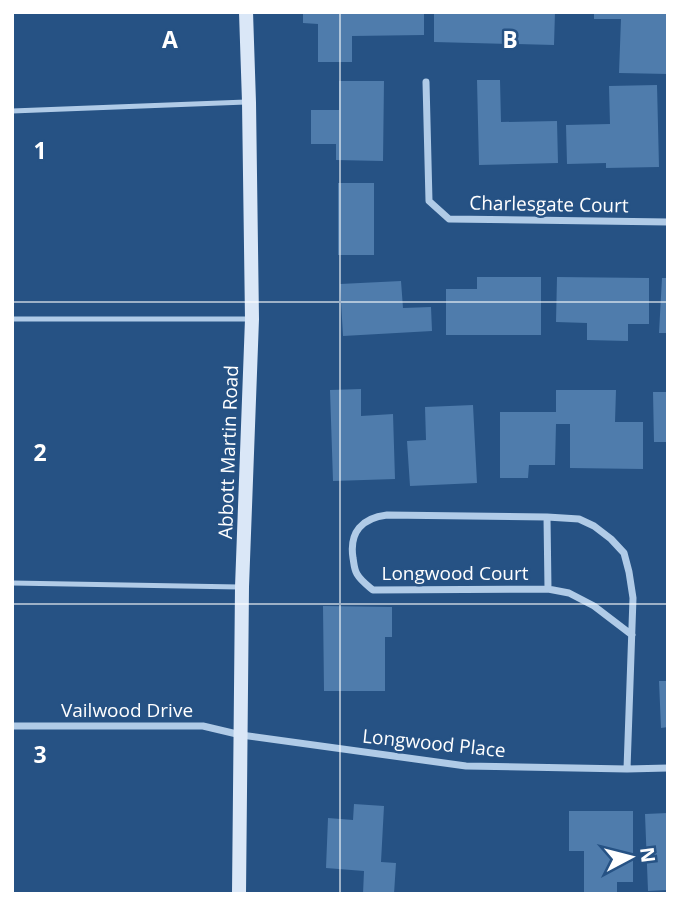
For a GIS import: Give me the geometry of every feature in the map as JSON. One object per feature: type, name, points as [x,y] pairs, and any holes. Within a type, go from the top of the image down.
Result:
[{"type":"main road","name":"Abbott Martin Road","points":[[240,894],[242,587],[252,319],[247,12]]},
{"type":"street","name":"Charlesgate Court","points":[[426,82],[429,201],[449,219],[668,222]]},
{"type":"street","name":"Longwood Court","points":[[627,769],[632,635],[633,598],[624,553],[611,538],[579,519],[387,515],[372,517],[354,535],[352,550],[355,572],[373,590],[548,589],[569,593],[594,606],[632,635]]},
{"type":"street","name":"Longwood Court","points":[[547,517],[548,589]]},
{"type":"street","name":"Vailwood Drive","points":[[12,726],[203,726],[241,735]]},
{"type":"street","name":"Longwood Place","points":[[241,735],[466,766],[668,768]]},
{"type":"lane","points":[[12,111],[249,102]]},
{"type":"lane","points":[[12,319],[252,319]]},
{"type":"lane","points":[[12,583],[242,587]]},
{"type":"building","points":[[303,12],[424,12],[424,35],[352,36],[352,62],[318,62],[318,24],[303,23]]},
{"type":"building","points":[[434,12],[555,12],[554,45],[434,42]]},
{"type":"building","points":[[594,12],[668,12],[668,74],[619,73],[621,19],[594,19]]},
{"type":"building","points":[[477,80],[500,80],[501,122],[557,121],[558,163],[479,165]]},
{"type":"building","points":[[339,81],[384,81],[383,161],[336,160],[336,144],[311,144],[311,110],[339,110]]},
{"type":"building","points":[[657,85],[659,167],[606,168],[606,163],[567,164],[566,125],[610,124],[609,86]]},
{"type":"building","points":[[338,183],[374,183],[374,255],[338,255]]},
{"type":"building","points":[[477,277],[541,277],[541,335],[446,335],[446,289],[477,289]]},
{"type":"building","points":[[557,277],[649,278],[649,324],[628,324],[628,341],[587,340],[587,323],[556,322]]},
{"type":"building","points":[[662,278],[668,278],[668,333],[659,333]]},
{"type":"building","points":[[401,281],[403,308],[431,307],[432,331],[343,336],[340,284]]},
{"type":"building","points":[[361,389],[361,416],[393,414],[395,479],[333,481],[330,390]]},
{"type":"building","points":[[556,390],[616,390],[615,422],[643,422],[643,469],[570,468],[570,424],[556,424],[555,465],[529,465],[528,478],[500,478],[500,412],[556,412]]},
{"type":"building","points":[[653,392],[668,392],[668,442],[654,442]]},
{"type":"building","points":[[473,405],[477,483],[410,486],[407,441],[426,440],[425,407]]},
{"type":"building","points":[[323,606],[392,607],[392,637],[385,637],[385,691],[324,691]]},
{"type":"building","points":[[659,681],[668,681],[668,727],[661,728]]},
{"type":"building","points":[[354,804],[384,806],[381,862],[396,863],[394,894],[363,894],[364,871],[326,868],[328,818],[353,820]]},
{"type":"building","points":[[569,811],[633,811],[633,882],[617,882],[617,894],[584,894],[584,851],[569,851]]},
{"type":"building","points":[[668,813],[668,890],[648,891],[645,814]]}]
